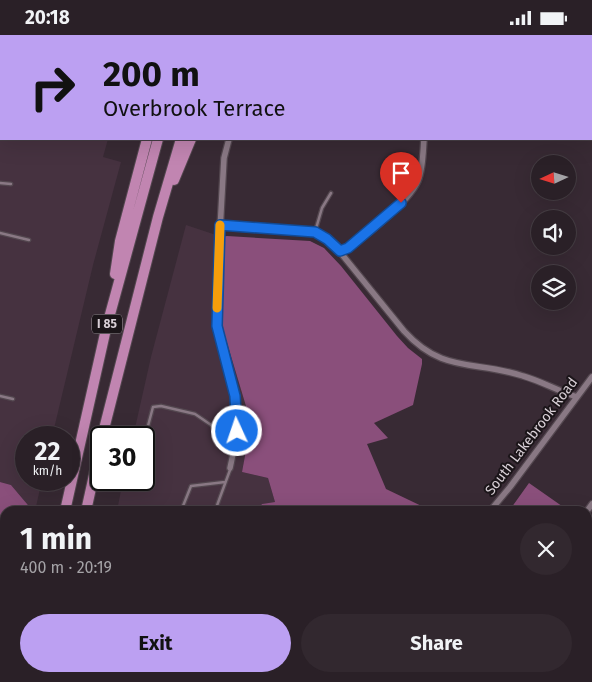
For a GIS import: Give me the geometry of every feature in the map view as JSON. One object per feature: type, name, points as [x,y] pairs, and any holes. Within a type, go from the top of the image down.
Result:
[{"type":"highway","points":[[106,329],[120,241],[147,140]]},
{"type":"highway","name":"I 85","points":[[65,506],[106,329],[158,140]]},
{"type":"highway","name":"I 85","points":[[105,426],[158,217],[181,140]]},
{"type":"highway","points":[[158,217],[191,140]]},
{"type":"highway","points":[[87,506],[90,491]]},
{"type":"street","points":[[229,140],[224,158],[217,326],[235,396],[237,431],[230,468]]},
{"type":"street","points":[[340,251],[348,248],[409,195],[420,175],[424,140]]},
{"type":"street","points":[[220,225],[315,232],[327,239],[340,251],[404,331],[426,351],[455,364],[522,375],[577,397]]},
{"type":"street","name":"South Lakebrook Road","points":[[494,506],[592,377]]},
{"type":"lane","points":[[0,183],[11,184]]},
{"type":"lane","points":[[315,232],[322,208],[331,193]]},
{"type":"lane","points":[[0,233],[29,240]]},
{"type":"lane","points":[[0,395],[14,399]]},
{"type":"lane","points":[[148,426],[153,407],[161,406],[195,414],[217,429],[237,431]]},
{"type":"lane","points":[[217,506],[230,468]]},
{"type":"lane","points":[[183,506],[191,486],[225,482]]},
{"type":"shaded area","points":[[0,140],[108,140],[103,157],[121,162],[93,265],[55,426],[15,426],[15,490],[11,485],[0,482]]},
{"type":"shaded area","points":[[186,225],[222,237],[219,316],[251,423],[242,472],[268,478],[275,502],[262,504],[261,506],[118,506],[121,491],[155,491],[155,426],[135,426],[151,357]]},
{"type":"shaded area","points":[[222,237],[310,241],[324,248],[341,266],[397,336],[422,359],[413,405],[374,423],[388,438],[367,444],[386,489],[422,506],[261,506],[262,504],[275,502],[268,478],[242,472],[251,423],[219,316]]},
{"type":"shaded area","points":[[0,482],[11,485],[29,506],[0,506]]},
{"type":"shaded area","points":[[529,483],[562,506],[513,506]]},
{"type":"shaded area","points":[[16,491],[40,491],[36,506],[29,506]]},
{"type":"slow traffic","points":[[217,308],[220,225]]},
{"type":"route","points":[[237,431],[235,396],[217,326],[220,225],[315,232],[322,235],[340,251],[348,248],[401,203]]}]
